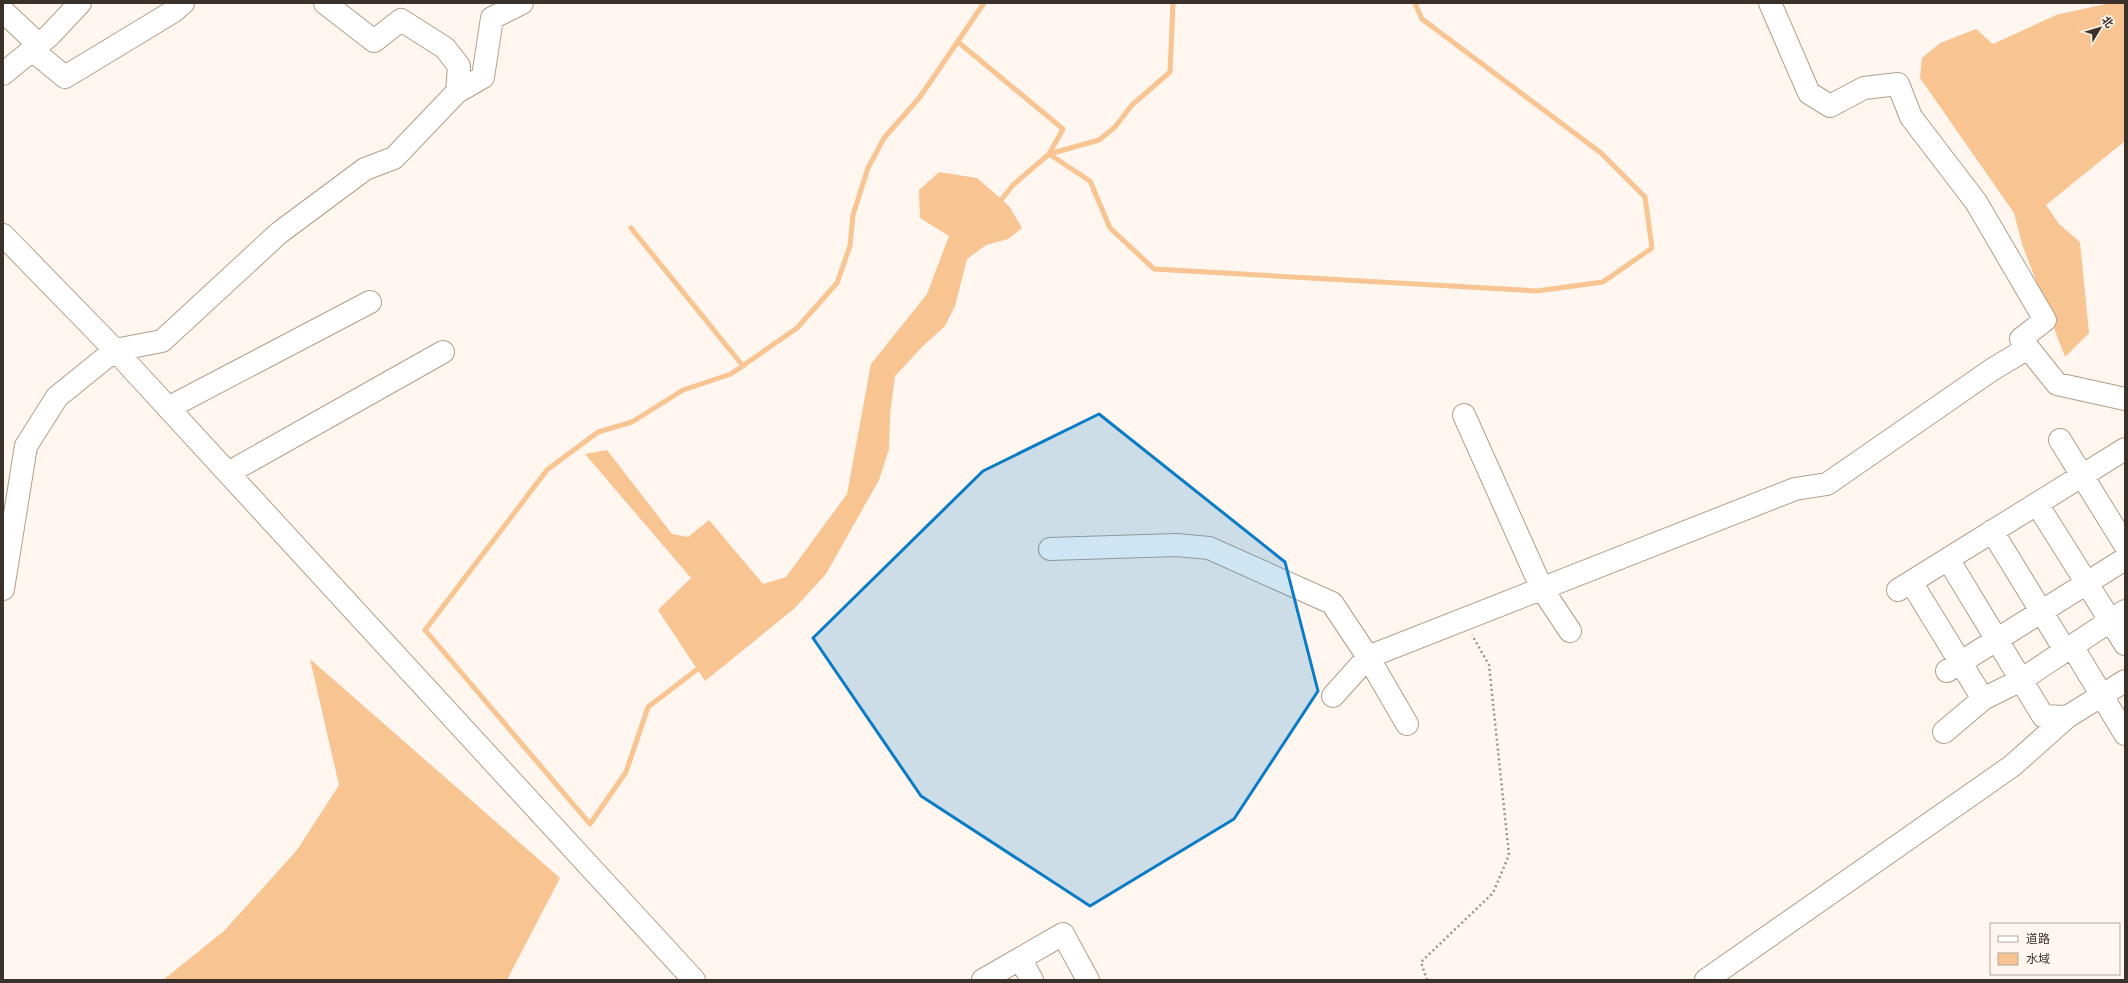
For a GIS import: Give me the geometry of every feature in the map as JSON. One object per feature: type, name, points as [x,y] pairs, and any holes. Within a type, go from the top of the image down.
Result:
[{"type":"street","points":[[9,14],[36,47],[65,77],[174,11],[183,3]]},
{"type":"street","points":[[325,3],[374,41],[400,20],[445,48],[459,66],[457,92]]},
{"type":"street","points":[[3,589],[26,446],[57,397],[115,350],[162,341],[279,233],[365,169],[394,158],[457,92],[483,77],[492,18],[522,3]]},
{"type":"street","points":[[1770,3],[1809,93],[1819,100],[1830,106],[1864,88],[1898,84],[1911,117],[1976,202],[2045,320],[2020,339],[2057,384],[2125,399]]},
{"type":"street","points":[[3,74],[36,47],[76,5]]},
{"type":"street","points":[[3,235],[115,350],[694,980]]},
{"type":"street","points":[[168,408],[370,302]]},
{"type":"street","points":[[1333,696],[1368,657],[1795,489],[1827,484],[1993,369],[2028,348]]},
{"type":"street","points":[[228,473],[443,352]]},
{"type":"street","points":[[1464,415],[1542,589],[1570,631]]},
{"type":"street","points":[[2060,440],[2125,545]]},
{"type":"street","points":[[1983,698],[1954,666],[1904,586],[2125,449]]},
{"type":"street","points":[[2037,504],[2087,583],[2118,615],[2125,644]]},
{"type":"street","points":[[1992,531],[2064,650]]},
{"type":"street","points":[[1050,549],[1176,545],[1209,548],[1332,603],[1368,657],[1407,724]]},
{"type":"street","points":[[1948,559],[2043,716],[2067,717]]},
{"type":"street","points":[[1954,666],[2125,559]]},
{"type":"street","points":[[1944,732],[1983,698],[2021,680],[2118,615]]},
{"type":"street","points":[[2064,650],[2075,651],[2125,734]]},
{"type":"street","points":[[1706,980],[2012,766],[2067,717],[2125,681]]},
{"type":"street","points":[[984,980],[1063,934],[1088,980]]},
{"type":"street","points":[[1020,959],[1032,980]]},
{"type":"path","points":[[1427,980],[1421,962],[1493,893],[1509,855],[1489,665],[1464,620]]},
{"type":"highlighted area","points":[[1099,414],[1285,562],[1318,691],[1234,819],[1090,906],[921,796],[813,638],[983,471]]},
{"type":"water","points":[[2110,3],[2125,3],[2125,141],[2046,205],[2059,224],[2080,242],[2089,333],[2065,357],[2022,244],[2014,213],[1920,78],[1922,58],[1940,43],[1976,29],[1993,44],[2056,15]]},
{"type":"water","points":[[939,172],[977,178],[1009,206],[1022,228],[1008,239],[986,245],[967,259],[955,306],[945,326],[923,346],[895,376],[890,414],[889,449],[879,480],[826,574],[795,608],[705,681],[658,610],[691,578],[585,454],[607,450],[672,534],[688,537],[709,520],[763,584],[786,577],[847,494],[871,364],[927,294],[949,236],[920,218],[919,190]]},
{"type":"water","points":[[310,659],[560,878],[507,980],[163,980],[224,931],[297,850],[339,785]]},
{"type":"waterway","points":[[703,665],[648,707],[626,772],[590,824],[425,630],[547,470],[598,432],[632,422],[683,390],[731,374],[797,328],[837,283],[850,246],[853,215],[868,168],[884,138],[920,97],[984,3]]},
{"type":"waterway","points":[[958,42],[1063,129],[1049,154],[1099,140],[1115,127],[1132,105],[1170,72],[1173,3]]},
{"type":"waterway","points":[[998,204],[1013,185],[1049,154],[1090,181],[1110,228],[1154,269],[1537,291],[1603,282],[1652,248],[1645,197],[1601,153],[1422,19],[1415,3]]},
{"type":"waterway","points":[[631,228],[743,366]]}]
